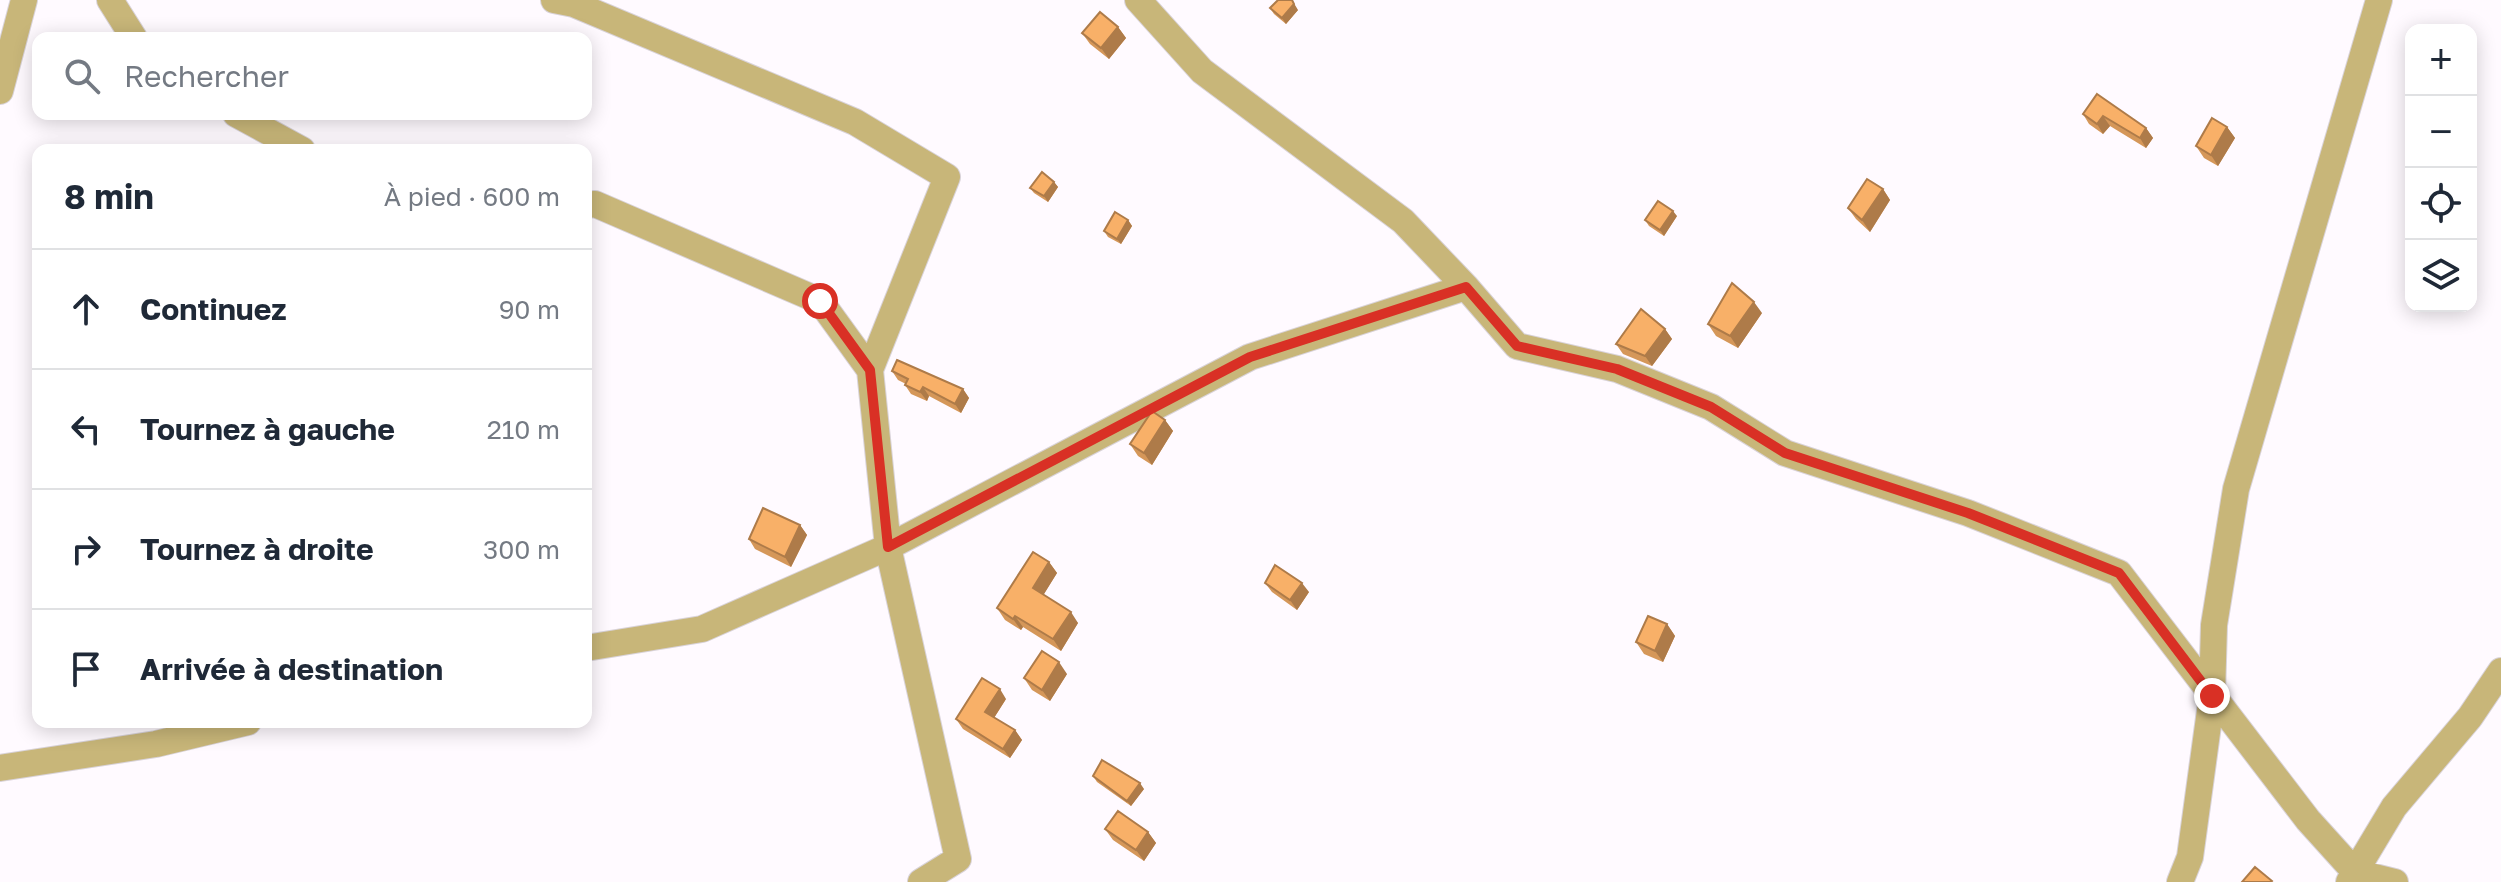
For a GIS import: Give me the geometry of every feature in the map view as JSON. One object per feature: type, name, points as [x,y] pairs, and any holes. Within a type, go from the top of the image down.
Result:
[{"type":"street","points":[[0,91],[24,0]]},
{"type":"street","points":[[110,0],[130,32]]},
{"type":"street","points":[[554,0],[574,4],[855,122],[947,177],[870,370],[888,547],[958,859],[921,882]]},
{"type":"street","points":[[1138,0],[1202,71],[1403,221],[1517,346],[1617,369],[1711,407],[1785,453],[1968,513],[2119,573],[2352,877],[2395,882]]},
{"type":"street","points":[[2180,882],[2190,857],[2212,696],[2214,625],[2236,489],[2379,0]]},
{"type":"street","points":[[247,120],[291,144]]},
{"type":"street","points":[[592,204],[820,301],[870,370]]},
{"type":"street","points":[[592,647],[702,629],[888,547],[1250,357],[1466,287]]},
{"type":"street","points":[[2352,877],[2394,807],[2470,717],[2501,671]]},
{"type":"street","points":[[0,768],[156,744],[223,728]]},
{"type":"building","points":[[1278,0],[1292,0],[1294,4],[1282,18],[1270,8]]},
{"type":"building","points":[[1100,12],[1118,27],[1101,48],[1082,33]]},
{"type":"building","points":[[2097,94],[2146,128],[2140,138],[2103,116],[2097,124],[2083,114]]},
{"type":"building","points":[[2212,118],[2227,127],[2211,155],[2196,146]]},
{"type":"building","points":[[1042,172],[1054,182],[1044,196],[1030,188]]},
{"type":"building","points":[[1867,179],[1883,189],[1862,220],[1848,208]]},
{"type":"building","points":[[1658,201],[1673,211],[1660,230],[1645,220]]},
{"type":"building","points":[[1115,212],[1128,220],[1117,239],[1104,231]]},
{"type":"building","points":[[1732,283],[1754,302],[1730,336],[1708,324]]},
{"type":"building","points":[[1641,309],[1665,329],[1645,356],[1616,344]]},
{"type":"building","points":[[897,360],[963,389],[955,404],[923,387],[920,392],[905,385],[908,379],[892,371]]},
{"type":"building","points":[[1152,411],[1165,420],[1144,453],[1130,444]]},
{"type":"building","points":[[763,508],[800,525],[785,557],[749,539]]},
{"type":"building","points":[[1033,552],[1049,562],[1033,588],[1071,612],[1053,639],[997,608]]},
{"type":"building","points":[[1275,565],[1302,583],[1290,600],[1265,583]]},
{"type":"building","points":[[1648,616],[1667,624],[1655,651],[1636,642]]},
{"type":"building","points":[[1042,651],[1059,662],[1042,690],[1024,678]]},
{"type":"building","points":[[982,678],[1000,689],[985,712],[1015,730],[1003,749],[956,719]]},
{"type":"building","points":[[1102,760],[1140,783],[1127,801],[1093,776]]},
{"type":"building","points":[[1118,811],[1148,832],[1136,850],[1105,829]]},
{"type":"building","points":[[2255,867],[2272,881],[2242,882]]},
{"type":"route","points":[[820,301],[870,370],[888,547],[1250,357],[1466,287],[1517,346],[1617,369],[1711,407],[1785,453],[1968,513],[2119,573],[2212,696]]}]
